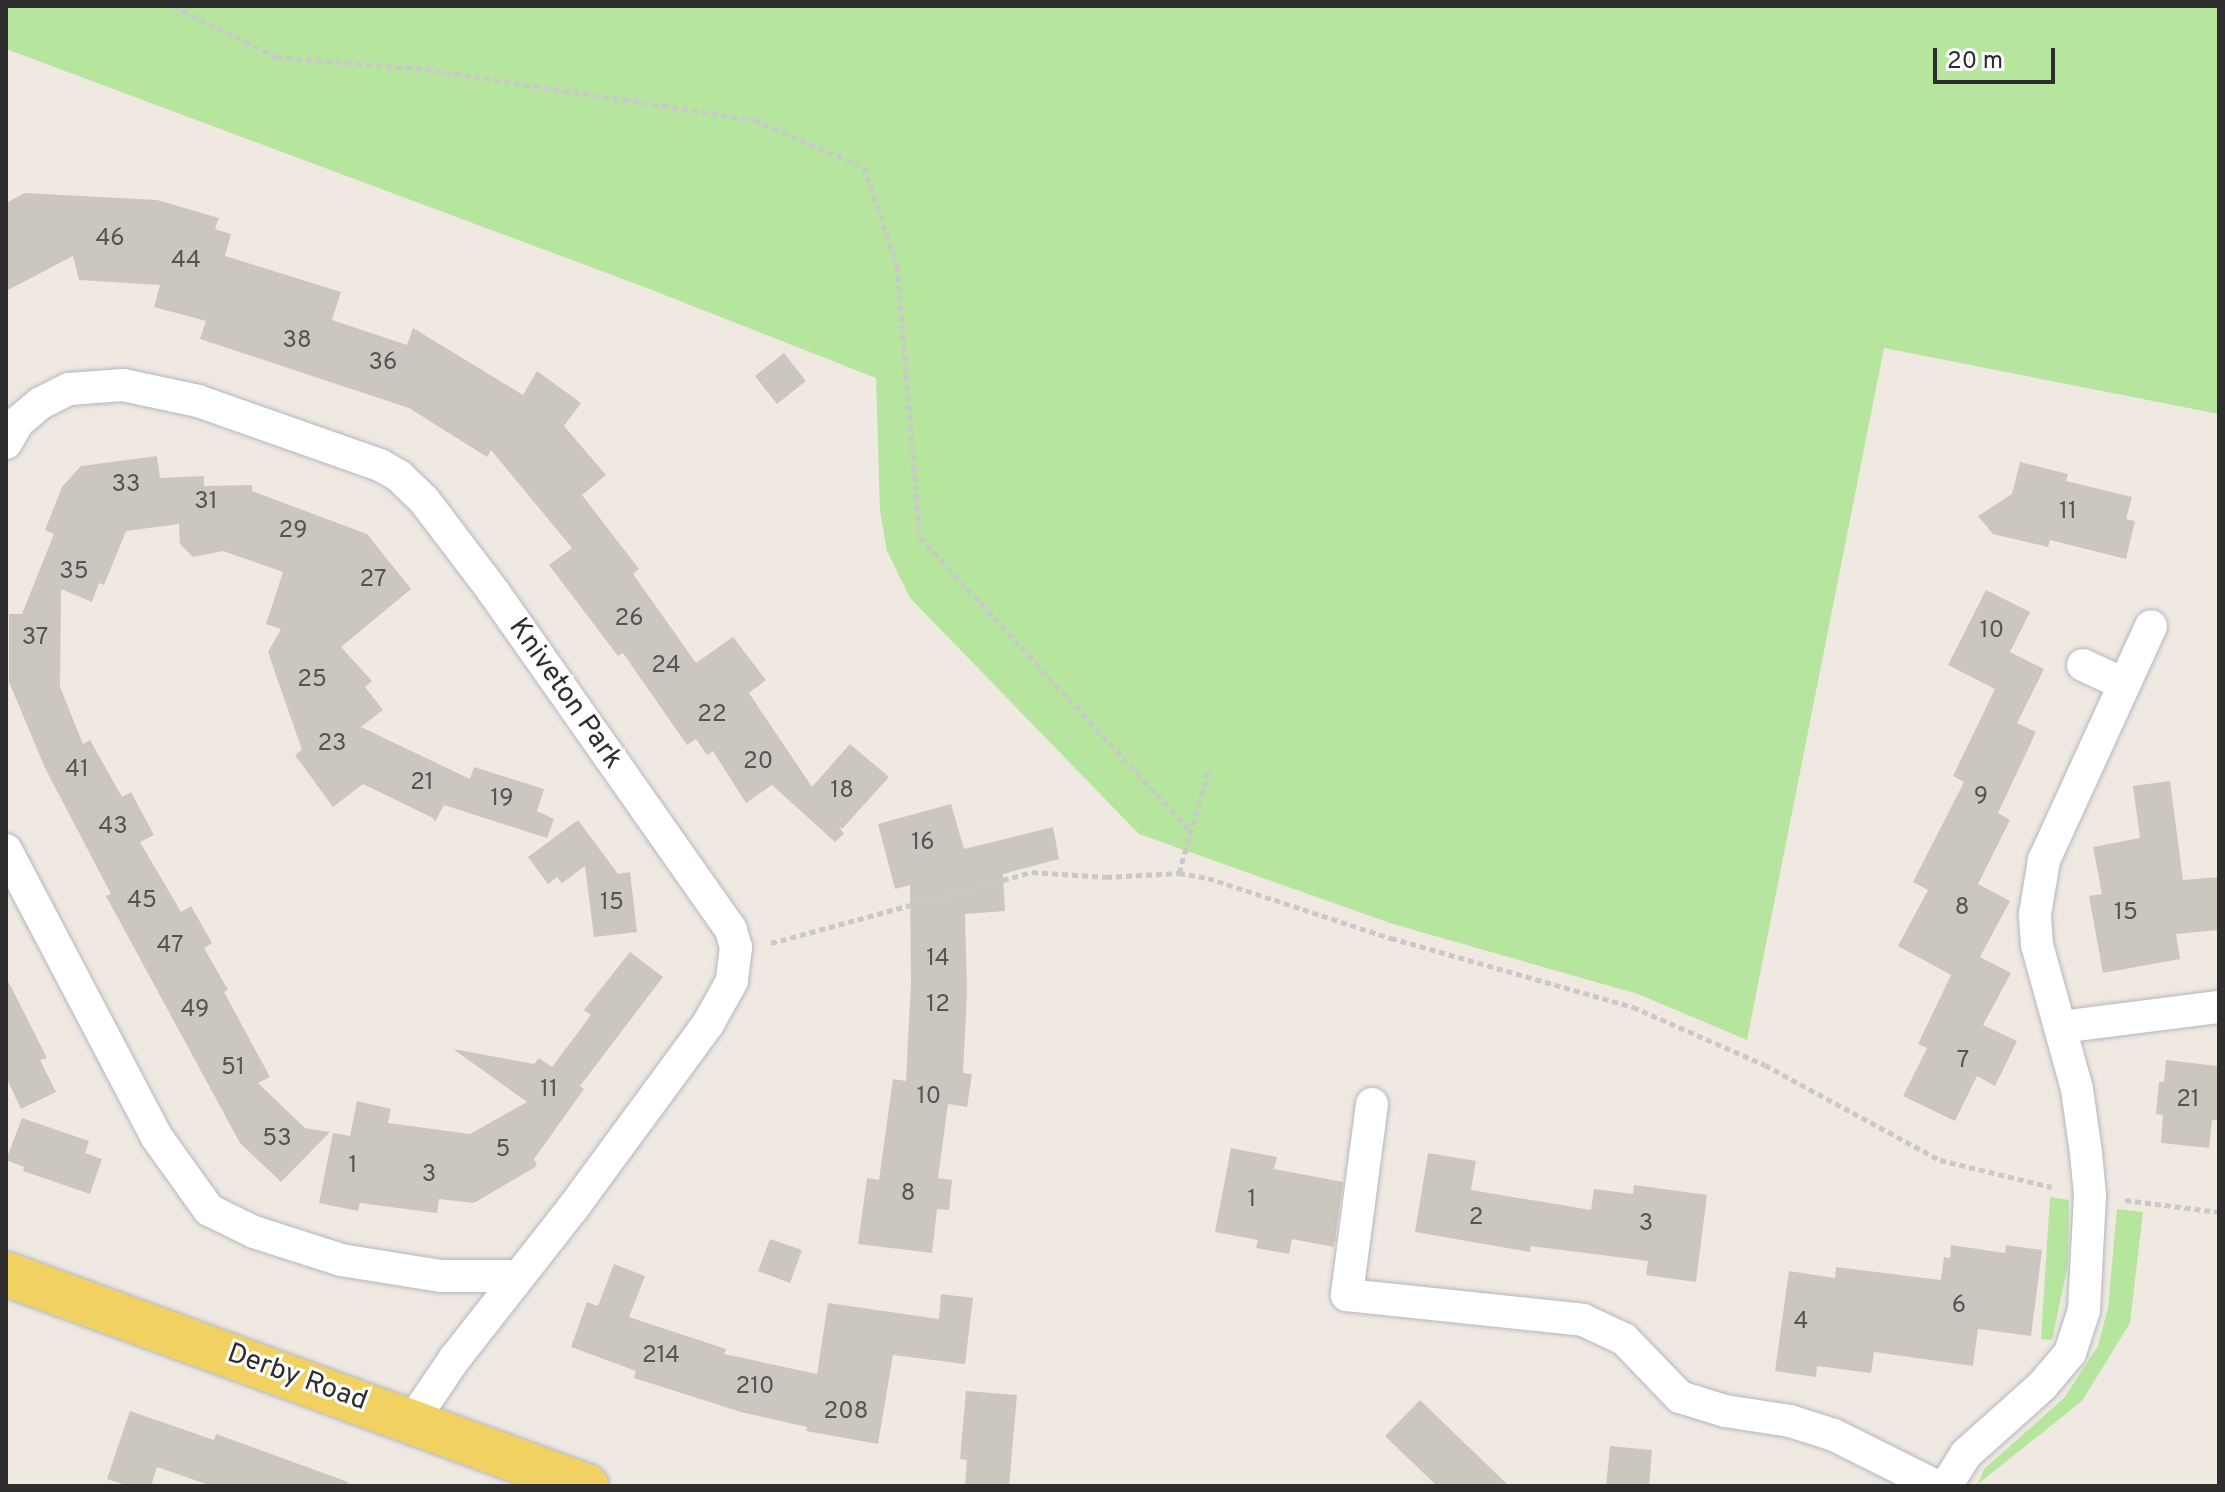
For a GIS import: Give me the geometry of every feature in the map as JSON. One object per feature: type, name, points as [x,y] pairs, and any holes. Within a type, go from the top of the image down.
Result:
[{"type":"main road","name":"Derby Road","points":[[6,1274],[587,1486]]},
{"type":"street","name":"Kniveton Park","points":[[6,443],[18,422],[41,403],[69,389],[123,385],[198,401],[380,465],[399,476],[424,500],[493,591],[731,930],[735,953]]},
{"type":"street","points":[[1946,1486],[1966,1454],[2042,1386],[2070,1353],[2084,1310],[2090,1195],[2077,1089],[2037,945],[2035,914],[2049,848],[2151,626]]},
{"type":"street","points":[[2083,665],[2124,684]]},
{"type":"street","points":[[6,850],[156,1136],[209,1210],[254,1232],[341,1260],[441,1276],[517,1276]]},
{"type":"street","points":[[413,1420],[517,1276],[572,1209],[708,1024],[732,981],[735,953]]},
{"type":"street","points":[[2060,1027],[2219,1007]]},
{"type":"street","points":[[1372,1104],[1347,1295],[1583,1320],[1624,1339],[1680,1397],[1725,1411],[1790,1421],[1834,1435],[1936,1486]]},
{"type":"path","points":[[173,6],[276,57],[425,69],[754,120],[864,167],[897,265],[920,537],[1190,831]]},
{"type":"path","points":[[1179,873],[1209,769]]},
{"type":"path","points":[[735,953],[1032,872],[1106,877],[1179,873],[1247,889],[1391,938],[1633,1007],[1765,1065],[1940,1160],[2090,1195],[2219,1212]]},
{"type":"green space","points":[[6,6],[2219,6],[2219,414],[1884,348],[1747,1040],[1638,994],[1393,924],[1139,834],[910,598],[887,551],[880,511],[876,378],[639,285],[6,49]]},
{"type":"green space","points":[[2050,1197],[2069,1200],[2068,1264],[2052,1340],[2041,1339]]},
{"type":"green space","points":[[2117,1209],[2143,1212],[2130,1323],[2082,1401],[1978,1484],[1984,1469],[2064,1398],[2098,1346],[2108,1308]]},
{"type":"building","points":[[25,193],[157,200],[219,218],[215,229],[231,234],[225,256],[341,292],[332,320],[407,345],[413,328],[523,395],[537,371],[581,403],[564,426],[606,475],[582,495],[639,569],[633,574],[696,663],[733,637],[766,680],[749,693],[812,787],[850,744],[889,777],[842,829],[838,825],[844,834],[835,842],[772,785],[746,803],[713,751],[707,755],[696,739],[687,745],[623,653],[618,656],[549,565],[572,548],[491,450],[487,457],[409,408],[200,339],[206,321],[154,307],[160,285],[79,280],[73,256],[6,291],[6,203]]},
{"type":"building","points":[[784,353],[806,381],[777,404],[755,376]]},
{"type":"building","points":[[157,456],[160,478],[204,476],[204,486],[252,485],[252,491],[367,534],[411,589],[341,647],[372,681],[365,687],[383,710],[361,727],[470,779],[474,767],[544,789],[537,811],[554,819],[547,838],[444,805],[435,822],[433,818],[363,784],[333,807],[295,755],[302,750],[268,652],[281,629],[266,624],[283,572],[223,551],[193,557],[180,544],[179,524],[126,531],[104,585],[99,583],[92,602],[61,589],[60,687],[83,744],[90,740],[122,797],[131,792],[154,835],[140,842],[181,912],[191,906],[212,943],[204,948],[270,1077],[258,1083],[305,1128],[330,1132],[281,1182],[240,1143],[106,896],[111,894],[45,768],[9,682],[9,614],[22,614],[54,534],[45,530],[62,487],[81,466]]},
{"type":"building","points":[[2020,462],[2068,474],[2066,481],[2132,497],[2126,519],[2135,521],[2126,559],[2050,540],[2048,547],[1993,534],[1978,516],[2012,494]]},
{"type":"building","points":[[1986,590],[2030,612],[2010,652],[2044,669],[2017,723],[2036,732],[1998,813],[2010,820],[1978,884],[2010,901],[1980,957],[2011,973],[1983,1025],[2017,1041],[1995,1086],[1977,1076],[1955,1121],[1903,1096],[1927,1048],[1918,1044],[1951,975],[1898,946],[1928,890],[1913,882],[1964,782],[1953,776],[1995,689],[1948,665]]},
{"type":"building","points":[[2170,781],[2183,880],[2219,877],[2219,930],[2176,934],[2180,959],[2103,973],[2089,896],[2102,894],[2093,847],[2140,838],[2133,786]]},
{"type":"building","points":[[951,804],[964,849],[1053,827],[1059,859],[1003,874],[1005,911],[965,914],[967,992],[963,1073],[972,1074],[967,1107],[948,1104],[938,1178],[952,1180],[949,1210],[937,1209],[932,1253],[858,1244],[867,1178],[879,1180],[893,1079],[906,1081],[911,982],[910,885],[895,889],[878,824]]},
{"type":"building","points":[[578,820],[618,874],[630,872],[637,932],[594,937],[585,866],[562,883],[557,877],[548,884],[528,857]]},
{"type":"building","points":[[630,952],[663,977],[580,1086],[584,1089],[534,1159],[537,1166],[474,1203],[439,1199],[437,1213],[360,1203],[358,1211],[319,1203],[333,1133],[350,1136],[357,1101],[391,1109],[388,1123],[470,1134],[527,1102],[453,1049],[534,1064],[539,1058],[552,1067],[591,1015],[584,1010]]},
{"type":"building","points":[[6,977],[47,1058],[40,1060],[56,1092],[21,1109],[6,1077]]},
{"type":"building","points":[[2166,1060],[2217,1066],[2219,1120],[2212,1120],[2209,1148],[2161,1143],[2163,1115],[2156,1114],[2159,1082],[2164,1082]]},
{"type":"building","points":[[22,1118],[89,1141],[85,1153],[102,1159],[90,1194],[23,1171],[24,1167],[6,1160]]},
{"type":"building","points":[[1231,1148],[1277,1157],[1274,1169],[1343,1182],[1334,1247],[1292,1239],[1289,1254],[1256,1248],[1258,1240],[1215,1232]]},
{"type":"building","points":[[1428,1153],[1476,1161],[1471,1190],[1591,1210],[1594,1189],[1633,1194],[1634,1185],[1707,1195],[1696,1282],[1646,1275],[1648,1261],[1531,1246],[1530,1252],[1415,1232]]},
{"type":"building","points":[[770,1239],[802,1250],[790,1283],[758,1271]]},
{"type":"building","points":[[1951,1245],[2005,1253],[2006,1245],[2042,1250],[2031,1336],[1978,1329],[1973,1366],[1874,1352],[1871,1373],[1817,1366],[1816,1377],[1775,1371],[1789,1271],[1835,1278],[1836,1267],[1941,1280],[1944,1257],[1950,1258]]},
{"type":"building","points":[[614,1264],[645,1276],[629,1317],[726,1349],[724,1354],[817,1374],[828,1303],[939,1319],[941,1294],[973,1298],[965,1364],[893,1355],[878,1444],[806,1431],[807,1427],[741,1412],[634,1378],[636,1371],[571,1347],[587,1302],[598,1306]]},
{"type":"building","points":[[966,1391],[1017,1395],[1009,1486],[965,1486],[967,1460],[960,1459]]},
{"type":"building","points":[[1420,1400],[1509,1486],[1437,1486],[1385,1436]]},
{"type":"building","points":[[130,1411],[214,1440],[216,1434],[348,1482],[348,1486],[212,1486],[157,1467],[151,1486],[129,1486],[107,1479]]},
{"type":"building","points":[[1610,1446],[1652,1450],[1649,1486],[1606,1486]]}]
